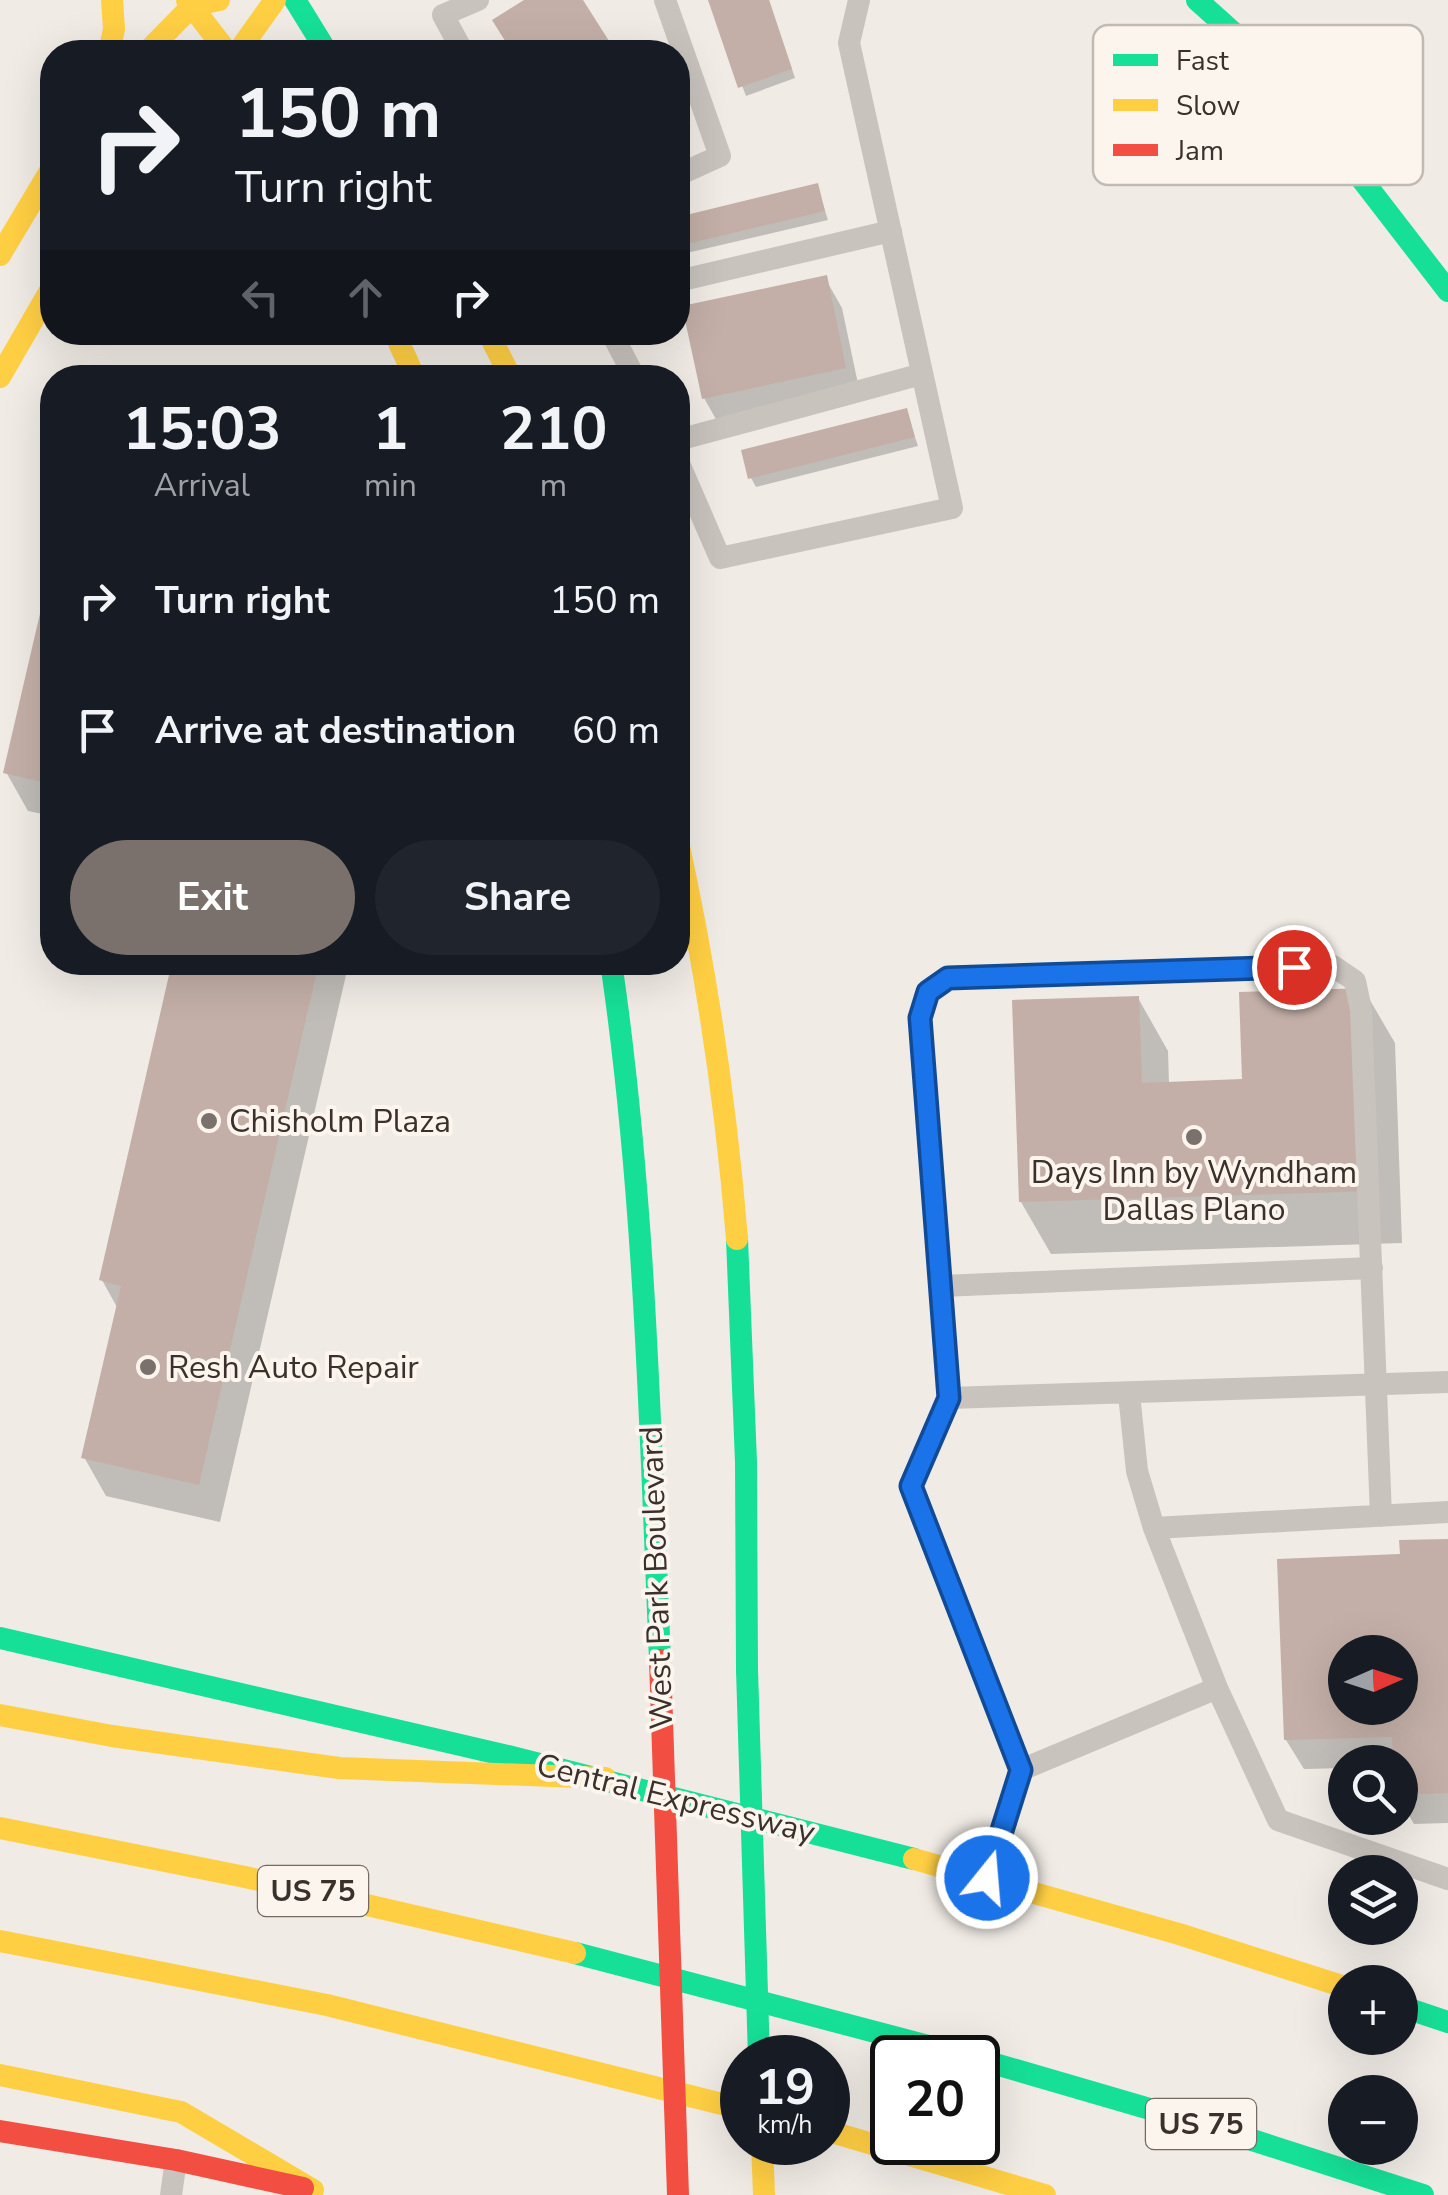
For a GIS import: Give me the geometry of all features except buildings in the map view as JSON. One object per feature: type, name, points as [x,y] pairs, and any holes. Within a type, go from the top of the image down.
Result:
[{"type":"main road","points":[[112,0],[112,40]]},
{"type":"main road","points":[[158,40],[190,3],[218,0]]},
{"type":"main road","points":[[246,40],[274,0]]},
{"type":"main road","points":[[295,0],[320,40]]},
{"type":"main road","points":[[1198,0],[1225,25]]},
{"type":"main road","points":[[190,3],[217,40]]},
{"type":"main road","points":[[1366,185],[1448,291]]},
{"type":"main road","points":[[2,249],[40,187]]},
{"type":"main road","points":[[0,377],[40,307]]},
{"type":"main road","points":[[690,899],[714,1012],[732,1169],[746,1401],[747,1670],[758,2035]]},
{"type":"main road","name":"West Park Boulevard","points":[[613,975],[627,1056],[637,1164],[660,1660],[678,2195]]},
{"type":"main road","name":"Central Expressway","points":[[0,1638],[605,1778],[987,1878],[1328,1983]]},
{"type":"main road","points":[[0,1715],[112,1736],[339,1768],[605,1778]]},
{"type":"main road","name":"US 75","points":[[0,1828],[200,1866],[476,1928],[698,1982],[892,2035]]},
{"type":"main road","points":[[0,1941],[327,2004],[720,2103]]},
{"type":"main road","points":[[1418,2012],[1448,2022]]},
{"type":"main road","name":"US 75","points":[[1000,2065],[1423,2195]]},
{"type":"main road","points":[[0,2075],[181,2112],[324,2193]]},
{"type":"main road","points":[[0,2131],[176,2160],[324,2193]]},
{"type":"main road","points":[[850,2137],[1045,2195]]},
{"type":"main road","points":[[763,2165],[764,2195]]},
{"type":"lane","points":[[457,40],[443,15],[478,0]]},
{"type":"lane","points":[[666,0],[680,40]]},
{"type":"lane","points":[[690,489],[720,558],[952,508],[849,43],[858,0]]},
{"type":"lane","points":[[690,69],[720,156],[690,170]]},
{"type":"lane","points":[[690,278],[891,231]]},
{"type":"lane","points":[[690,437],[922,374]]},
{"type":"lane","points":[[987,1878],[1021,1770],[911,1486],[949,1398],[920,1018],[928,992],[948,978],[1332,966],[1355,981],[1361,1010],[1382,1516]]},
{"type":"lane","points":[[942,1286],[1372,1268]]},
{"type":"lane","points":[[949,1398],[1448,1382]]},
{"type":"lane","points":[[1129,1394],[1137,1471],[1154,1528],[1216,1688],[1278,1820],[1448,1879]]},
{"type":"lane","points":[[1154,1528],[1448,1512]]},
{"type":"lane","points":[[1021,1770],[1216,1688]]},
{"type":"lane","points":[[171,2195],[176,2160]]},
{"type":"traffic: fast","points":[[295,0],[320,40]]},
{"type":"traffic: fast","points":[[1197,0],[1225,25]]},
{"type":"traffic: fast","points":[[1366,185],[1448,291]]},
{"type":"traffic: fast","points":[[613,975],[639,1223],[660,1660]]},
{"type":"traffic: fast","points":[[737,1239],[746,1462],[747,1670]]},
{"type":"traffic: fast","points":[[0,1638],[508,1756],[914,1859]]},
{"type":"traffic: fast","points":[[747,1670],[758,2035]]},
{"type":"traffic: fast","points":[[575,1953],[887,2035]]},
{"type":"traffic: fast","points":[[1418,2012],[1448,2022]]},
{"type":"traffic: fast","points":[[1000,2065],[1215,2128],[1423,2195]]},
{"type":"traffic: slow","points":[[112,0],[112,40]]},
{"type":"traffic: slow","points":[[187,0],[218,40]]},
{"type":"traffic: slow","points":[[159,40],[192,6],[219,0]]},
{"type":"traffic: slow","points":[[247,40],[275,0]]},
{"type":"traffic: slow","points":[[0,255],[40,188]]},
{"type":"traffic: slow","points":[[0,377],[40,308]]},
{"type":"traffic: slow","points":[[400,345],[409,365]]},
{"type":"traffic: slow","points":[[494,345],[504,365]]},
{"type":"traffic: slow","points":[[690,901],[714,1039],[737,1239]]},
{"type":"traffic: slow","points":[[0,1715],[112,1736],[339,1768],[605,1778]]},
{"type":"traffic: slow","points":[[0,1828],[245,1877],[575,1953]]},
{"type":"traffic: slow","points":[[914,1859],[1179,1934],[1328,1982]]},
{"type":"traffic: slow","points":[[0,1941],[327,2005],[720,2103]]},
{"type":"traffic: slow","points":[[0,2075],[181,2112],[313,2190]]},
{"type":"traffic: slow","points":[[850,2137],[1045,2195]]},
{"type":"traffic: slow","points":[[763,2165],[764,2195]]},
{"type":"traffic: jam","points":[[660,1660],[678,2195]]},
{"type":"traffic: jam","points":[[0,2131],[176,2160],[303,2188]]},
{"type":"place","name":"Chisholm Plaza","points":[[209,1121]]},
{"type":"place","name":"Days Inn by Wyndham Dallas Plano","points":[[1194,1137]]},
{"type":"place","name":"Resh Auto Repair","points":[[148,1367]]},
{"type":"route","points":[[987,1878],[1021,1770],[911,1486],[949,1398],[920,1018],[928,992],[948,978],[1294,967]]}]
